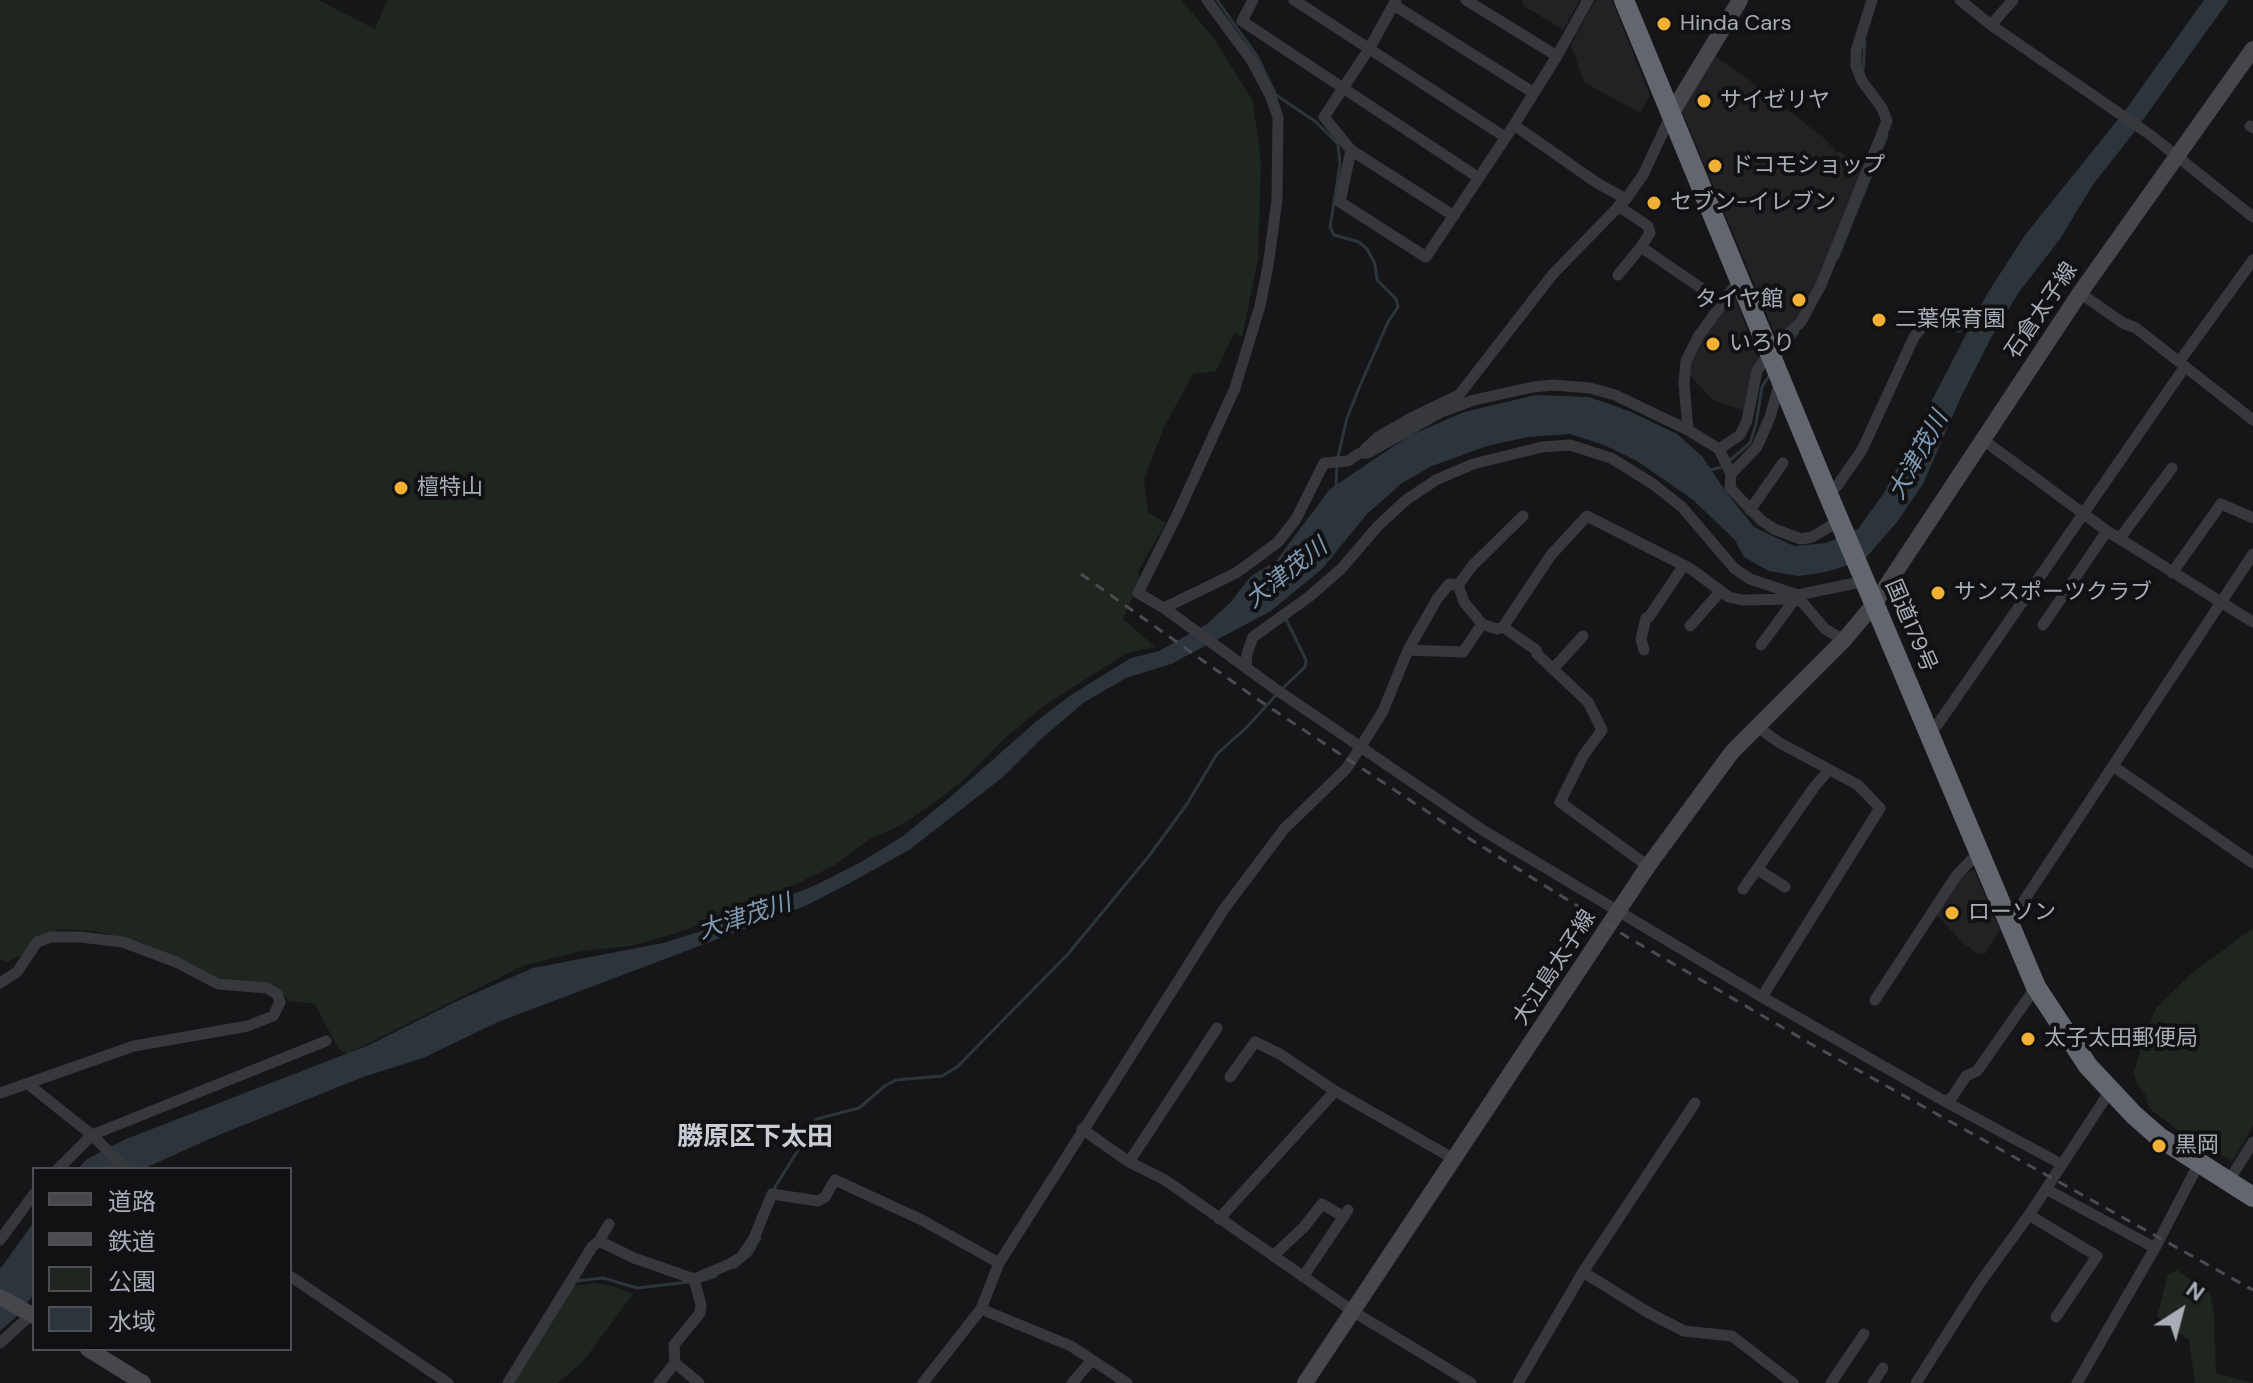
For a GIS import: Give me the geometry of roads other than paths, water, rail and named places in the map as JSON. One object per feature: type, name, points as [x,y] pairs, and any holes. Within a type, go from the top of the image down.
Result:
[{"type":"highway","name":"国道179号","points":[[1624,0],[2036,987],[2070,1042],[2110,1091],[2146,1126],[2253,1197]]},
{"type":"main road","points":[[1671,114],[1740,0]]},
{"type":"main road","name":"石倉太子線","points":[[1875,603],[2080,293],[2253,49]]},
{"type":"main road","name":"大江島太子線","points":[[1305,1383],[1648,866],[1732,752],[1844,640],[1875,603]]},
{"type":"main road","points":[[0,1297],[32,1314]]},
{"type":"main road","points":[[91,1351],[143,1383]]},
{"type":"street","points":[[1207,0],[1252,61],[1278,117],[1277,200],[1260,306],[1235,388],[1138,593],[1484,831],[1762,997],[2061,1164]]},
{"type":"street","points":[[1229,28],[1242,21],[1253,0]]},
{"type":"street","points":[[1294,0],[1505,137]]},
{"type":"street","points":[[1466,0],[1557,56]]},
{"type":"street","points":[[1351,150],[1340,202],[1426,257],[1514,125],[1588,0]]},
{"type":"street","points":[[1719,449],[1740,435],[1747,420],[1757,371],[1770,351],[1801,322],[1821,285],[1887,121],[1856,66],[1856,51],[1872,0]]},
{"type":"street","points":[[1960,0],[1991,25],[2146,132],[2253,217]]},
{"type":"street","points":[[1991,25],[2013,0]]},
{"type":"street","points":[[1454,216],[1351,150],[1324,117],[1369,49],[1395,2],[1534,93]]},
{"type":"street","points":[[1242,21],[1479,178]]},
{"type":"street","points":[[1164,608],[1236,573],[1278,542],[1296,519],[1324,463],[1348,461],[1378,437],[1459,395],[1553,274],[1622,202],[1643,175],[1671,114]]},
{"type":"street","points":[[1514,125],[1597,183],[1648,226],[1650,233],[1618,275]]},
{"type":"street","points":[[1641,247],[1723,303]]},
{"type":"street","points":[[1927,731],[1938,724],[2253,260]]},
{"type":"street","points":[[1688,430],[1684,383],[1686,361],[1698,337],[1739,280]]},
{"type":"street","points":[[2080,293],[2123,323],[2136,328],[2253,420]]},
{"type":"street","points":[[1828,494],[1862,450],[1914,337],[1935,311],[1959,327]]},
{"type":"street","points":[[1731,474],[1743,465],[1757,447],[1770,417],[1781,378]]},
{"type":"street","points":[[1360,453],[1368,453],[1409,428],[1452,408],[1518,390],[1553,385],[1590,388],[1615,395],[1688,430],[1719,449],[1731,474],[1730,488],[1750,510],[1774,529],[1801,539],[1841,524]]},
{"type":"street","points":[[1982,439],[2107,531],[2221,605],[2253,622]]},
{"type":"street","points":[[1246,668],[1253,637],[1310,596],[1341,569],[1378,526],[1406,500],[1436,480],[1473,464],[1542,447],[1570,445],[1611,458],[1653,484],[1682,507],[1734,568],[1750,579],[1797,597],[1815,621],[1844,640]]},
{"type":"street","points":[[1750,510],[1783,463]]},
{"type":"street","points":[[2120,538],[2172,468]]},
{"type":"street","points":[[2172,573],[2221,504],[2253,518]]},
{"type":"street","points":[[1458,585],[1473,565],[1523,516]]},
{"type":"street","points":[[1458,585],[1464,602],[1482,624],[1497,629],[1503,627],[1551,555],[1587,516],[1684,565],[1720,592],[1742,600],[1797,597],[1863,578]]},
{"type":"street","points":[[2043,625],[2107,531]]},
{"type":"street","points":[[2005,917],[2019,908],[2253,554]]},
{"type":"street","points":[[1644,650],[1641,639],[1646,618],[1684,565]]},
{"type":"street","points":[[923,1383],[981,1309],[999,1263],[1224,909],[1284,829],[1346,769],[1383,711],[1408,650],[1449,584],[1458,585]]},
{"type":"street","points":[[1690,626],[1720,592]]},
{"type":"street","points":[[1761,645],[1797,597]]},
{"type":"street","points":[[1408,650],[1463,652],[1482,624]]},
{"type":"street","points":[[1503,627],[1536,650],[1588,702],[1602,730],[1583,756],[1560,802],[1648,866]]},
{"type":"street","points":[[1553,669],[1583,636]]},
{"type":"street","points":[[1756,726],[1780,743],[1858,785],[1880,808],[1762,997]]},
{"type":"street","points":[[2113,766],[2253,863]]},
{"type":"street","points":[[1743,889],[1829,770]]},
{"type":"street","points":[[1875,1000],[1956,876],[1978,853]]},
{"type":"street","points":[[1757,869],[1785,887]]},
{"type":"street","points":[[0,983],[17,972],[37,942],[51,937],[80,937],[123,942],[176,962],[218,984],[267,988],[277,994],[280,1002],[273,1016],[248,1026],[134,1046],[0,1093]]},
{"type":"street","points":[[1946,1102],[1966,1076],[1977,1071],[2036,987]]},
{"type":"street","points":[[1129,1162],[1217,1028]]},
{"type":"street","points":[[60,1167],[92,1135],[326,1041]]},
{"type":"street","points":[[1230,1077],[1255,1042],[1454,1159]]},
{"type":"street","points":[[28,1084],[92,1135],[124,1167]]},
{"type":"street","points":[[1219,1219],[1335,1091]]},
{"type":"street","points":[[1916,1383],[2110,1091]]},
{"type":"street","points":[[1518,1383],[1583,1272],[1695,1103]]},
{"type":"street","points":[[1082,1129],[1129,1162],[1165,1180],[1354,1312],[1471,1383]]},
{"type":"street","points":[[2228,1182],[2253,1142]]},
{"type":"street","points":[[2077,1383],[2155,1248],[2199,1163]]},
{"type":"street","points":[[696,1283],[742,1256],[776,1194],[818,1201],[825,1197],[835,1180],[922,1220],[999,1263]]},
{"type":"street","points":[[2046,1189],[2155,1248]]},
{"type":"street","points":[[0,1240],[32,1197]]},
{"type":"street","points":[[1273,1256],[1304,1227],[1322,1204],[1346,1213],[1303,1277]]},
{"type":"street","points":[[2029,1215],[2097,1256],[2056,1317]]},
{"type":"street","points":[[508,1383],[609,1224]]},
{"type":"street","points":[[599,1241],[696,1283]]},
{"type":"street","points":[[1583,1272],[1684,1331],[1732,1336],[1793,1383]]},
{"type":"street","points":[[292,1277],[448,1383]]},
{"type":"street","points":[[659,1383],[675,1363],[674,1345],[700,1313],[696,1283]]},
{"type":"street","points":[[981,1309],[1071,1346],[1127,1383]]},
{"type":"street","points":[[0,1343],[32,1316]]},
{"type":"street","points":[[1831,1383],[1864,1334]]},
{"type":"street","points":[[1072,1383],[1092,1360]]},
{"type":"street","points":[[675,1363],[699,1383]]},
{"type":"street","points":[[1873,1383],[1883,1368]]},
{"type":"water","name":"大津茂川","points":[[2204,0],[2229,0],[2092,186],[2060,239],[2019,292],[1960,399],[1923,484],[1897,522],[1864,560],[1826,572],[1799,576],[1769,571],[1744,557],[1735,540],[1692,499],[1637,461],[1604,445],[1570,434],[1528,437],[1487,446],[1432,466],[1402,483],[1367,514],[1322,569],[1271,611],[1171,664],[1126,678],[1083,703],[1003,777],[909,850],[848,884],[805,906],[498,1022],[423,1058],[363,1077],[147,1167],[80,1167],[87,1159],[126,1139],[369,1045],[457,1001],[533,968],[663,943],[708,929],[818,884],[861,862],[903,836],[1071,695],[1131,658],[1159,651],[1207,624],[1230,603],[1251,576],[1276,561],[1330,489],[1409,436],[1464,412],[1536,395],[1589,397],[1629,411],[1677,434],[1702,456],[1754,527],[1794,546],[1826,543],[1858,529],[1884,493],[1987,294],[2025,235],[2124,112]]},
{"type":"water","points":[[32,1225],[32,1297],[0,1331],[0,1269]]},
{"type":"waterway","points":[[1217,0],[1257,56],[1276,95],[1316,122],[1338,144],[1340,165],[1330,227],[1334,235],[1359,242],[1367,249],[1375,264],[1377,280],[1396,299],[1398,307],[1388,322],[1347,418],[1338,457]]},
{"type":"waterway","points":[[1863,69],[1865,41]]},
{"type":"waterway","points":[[1837,259],[1887,136]]},
{"type":"waterway","points":[[1782,355],[1798,332]]},
{"type":"waterway","points":[[1710,470],[1722,467],[1750,443],[1762,387],[1769,376]]},
{"type":"waterway","points":[[1336,488],[1337,464]]},
{"type":"waterway","points":[[1283,688],[1305,667],[1306,660],[1285,617]]},
{"type":"waterway","points":[[774,1193],[805,1139],[806,1130],[817,1119],[859,1108],[896,1080],[942,1076],[957,1067],[1068,954],[1149,856],[1187,804],[1217,754],[1278,693]]},
{"type":"waterway","points":[[734,1268],[751,1254],[760,1238]]},
{"type":"waterway","points":[[701,1281],[716,1276]]},
{"type":"waterway","points":[[575,1281],[603,1278],[637,1288],[689,1282]]},
{"type":"railway","points":[[1081,574],[1257,699],[1449,826],[1629,938],[1811,1044],[2253,1290]]},
{"type":"place","name":"Hinda Cars","points":[[1664,24]]},
{"type":"place","name":"サイゼリヤ","points":[[1704,101]]},
{"type":"place","name":"ドコモショップ","points":[[1715,166]]},
{"type":"place","name":"セブン-イレブン","points":[[1654,203]]},
{"type":"place","name":"タイヤ館","points":[[1799,300]]},
{"type":"place","name":"二葉保育園","points":[[1879,320]]},
{"type":"place","name":"いろり","points":[[1713,344]]},
{"type":"place","name":"檀特山","points":[[401,488]]},
{"type":"place","name":"サンスポーツクラブ","points":[[1938,593]]},
{"type":"place","name":"ローソン","points":[[1952,913]]},
{"type":"place","name":"太子太田郵便局","points":[[2028,1039]]},
{"type":"place","name":"黒岡","points":[[2159,1146]]},
{"type":"district","name":"勝原区下太田","points":[[755,1138]]}]
